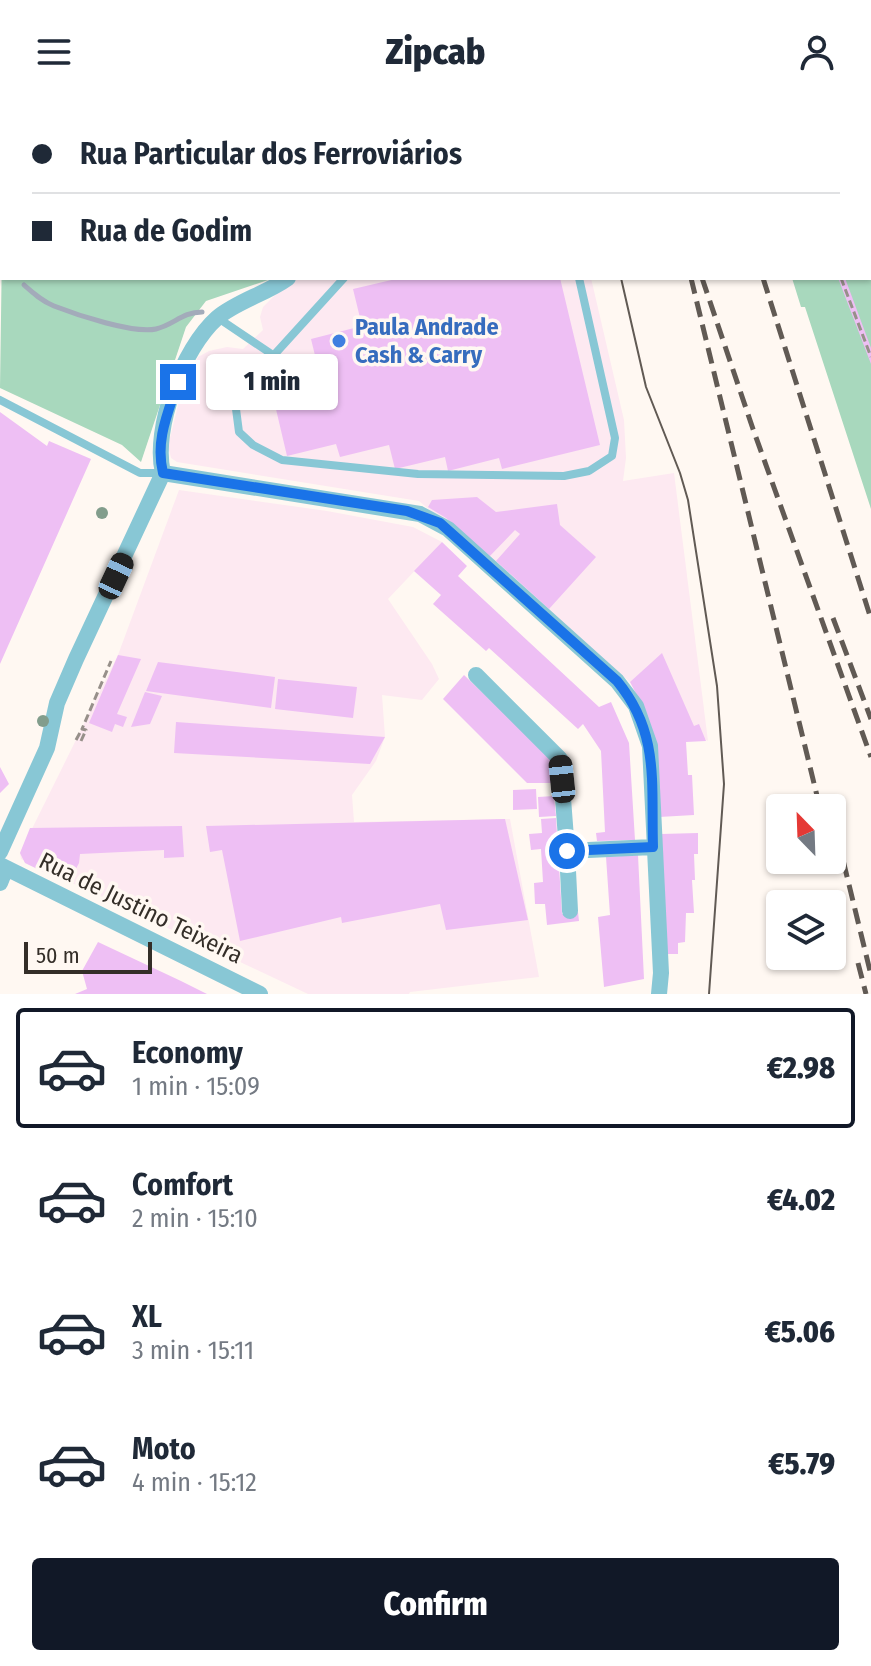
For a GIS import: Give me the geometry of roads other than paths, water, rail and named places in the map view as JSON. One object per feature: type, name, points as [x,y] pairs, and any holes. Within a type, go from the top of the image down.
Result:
[{"type":"street","points":[[1,867],[47,748],[57,703],[163,473],[159,448],[162,433],[186,361],[202,335],[218,318],[284,280]]},
{"type":"street","points":[[163,473],[420,514],[448,529],[617,681],[636,706],[650,746],[661,973],[659,994]]},
{"type":"street","points":[[476,675],[560,759],[570,911]]},
{"type":"street","points":[[567,851],[653,847]]},
{"type":"street","name":"Rua de Justino Teixeira","points":[[1,867],[260,994]]},
{"type":"lane","points":[[342,280],[244,388],[236,409],[239,432],[253,445],[282,460],[418,474],[564,476],[589,471],[612,456],[615,438],[579,280]]},
{"type":"lane","points":[[218,318],[273,355]]},
{"type":"lane","points":[[0,400],[140,473],[163,473]]},
{"type":"waterway","points":[[24,285],[54,306],[134,329],[156,329],[189,314],[202,312]]},
{"type":"tram line","points":[[621,280],[646,387],[688,500],[717,686],[724,784],[709,994]]},
{"type":"railway","points":[[691,280],[817,794]]},
{"type":"railway","points":[[703,280],[871,757]]},
{"type":"railway","points":[[764,280],[871,619]]},
{"type":"railway","points":[[833,618],[871,719]]},
{"type":"railway","points":[[846,872],[871,975]]},
{"type":"railway","points":[[858,963],[866,994]]},
{"type":"place","name":"Paula Andrade Cash & Carry","points":[[339,341]]}]
